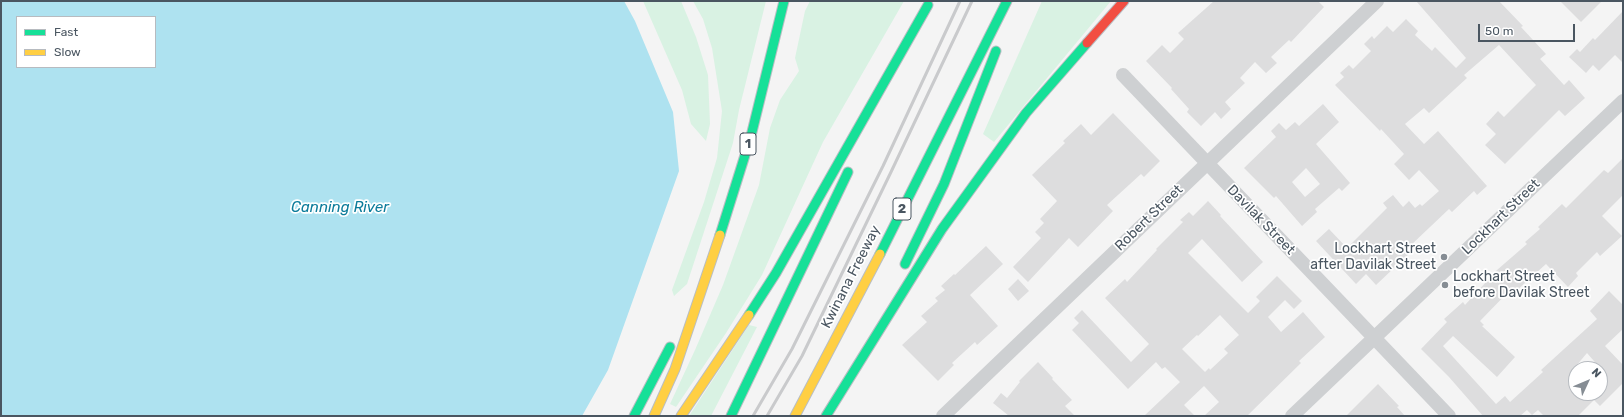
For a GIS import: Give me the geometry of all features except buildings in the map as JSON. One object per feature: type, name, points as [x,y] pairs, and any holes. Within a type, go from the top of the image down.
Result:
[{"type":"highway","name":"1","points":[[634,416],[704,284],[732,200],[751,136],[784,1]]},
{"type":"highway","name":"Kwinana Freeway","points":[[795,416],[863,286],[1007,1]]},
{"type":"highway","points":[[1006,23],[1015,1]]},
{"type":"highway","points":[[825,416],[942,229],[982,172],[1026,113],[1124,1]]},
{"type":"highway","points":[[870,126],[928,3]]},
{"type":"highway","points":[[681,416],[776,273],[928,3]]},
{"type":"highway","points":[[901,271],[916,244],[944,184],[998,45]]},
{"type":"highway","points":[[731,416],[853,162]]},
{"type":"highway","points":[[654,416],[675,369],[704,284]]},
{"type":"highway","points":[[825,416],[879,313]]},
{"type":"street","name":"Robert Street","points":[[1356,20],[1362,1]]},
{"type":"street","name":"Robert Street","points":[[943,416],[1377,1]]},
{"type":"street","name":"Davilak Street","points":[[1123,75],[1449,416]]},
{"type":"street","name":"Lockhart Street","points":[[1292,416],[1623,101]]},
{"type":"green space","points":[[643,1],[681,1],[696,37],[708,75],[710,124],[706,141],[691,124],[682,90]]},
{"type":"green space","points":[[693,1],[766,1],[739,110],[733,143],[687,284],[674,296],[672,290],[704,202],[717,158],[722,111],[712,48],[703,19]]},
{"type":"green space","points":[[810,1],[904,1],[823,142],[762,275],[726,333],[676,407],[670,404],[723,285],[759,185],[770,128],[780,100],[799,71],[795,58],[805,11]]},
{"type":"green space","points":[[1042,1],[1111,1],[994,142],[983,134]]},
{"type":"green space","points":[[749,325],[757,327],[711,416],[689,416]]},
{"type":"water","name":"Canning River","points":[[1,1],[624,1],[635,21],[673,112],[679,171],[608,370],[582,416],[1,416]]},
{"type":"railway","points":[[753,416],[792,349],[883,166],[960,1]]},
{"type":"railway","points":[[767,416],[802,356],[972,1]]},
{"type":"traffic: fast","points":[[720,235],[751,136],[784,1]]},
{"type":"traffic: fast","points":[[880,254],[1007,1]]},
{"type":"traffic: fast","points":[[749,315],[776,273],[928,5]]},
{"type":"traffic: fast","points":[[826,416],[942,229],[1026,113],[1087,43]]},
{"type":"traffic: fast","points":[[905,264],[944,184],[996,51]]},
{"type":"traffic: fast","points":[[731,416],[848,172]]},
{"type":"traffic: fast","points":[[634,416],[670,347]]},
{"type":"traffic: slow","points":[[654,416],[675,369],[720,235]]},
{"type":"traffic: slow","points":[[795,416],[880,254]]},
{"type":"traffic: slow","points":[[681,416],[749,315]]},
{"type":"traffic: jam","points":[[1087,43],[1124,1]]},
{"type":"place","name":"Lockhart Street after Davilak Street","points":[[1444,257]]},
{"type":"place","name":"Lockhart Street before Davilak Street","points":[[1445,285]]}]
